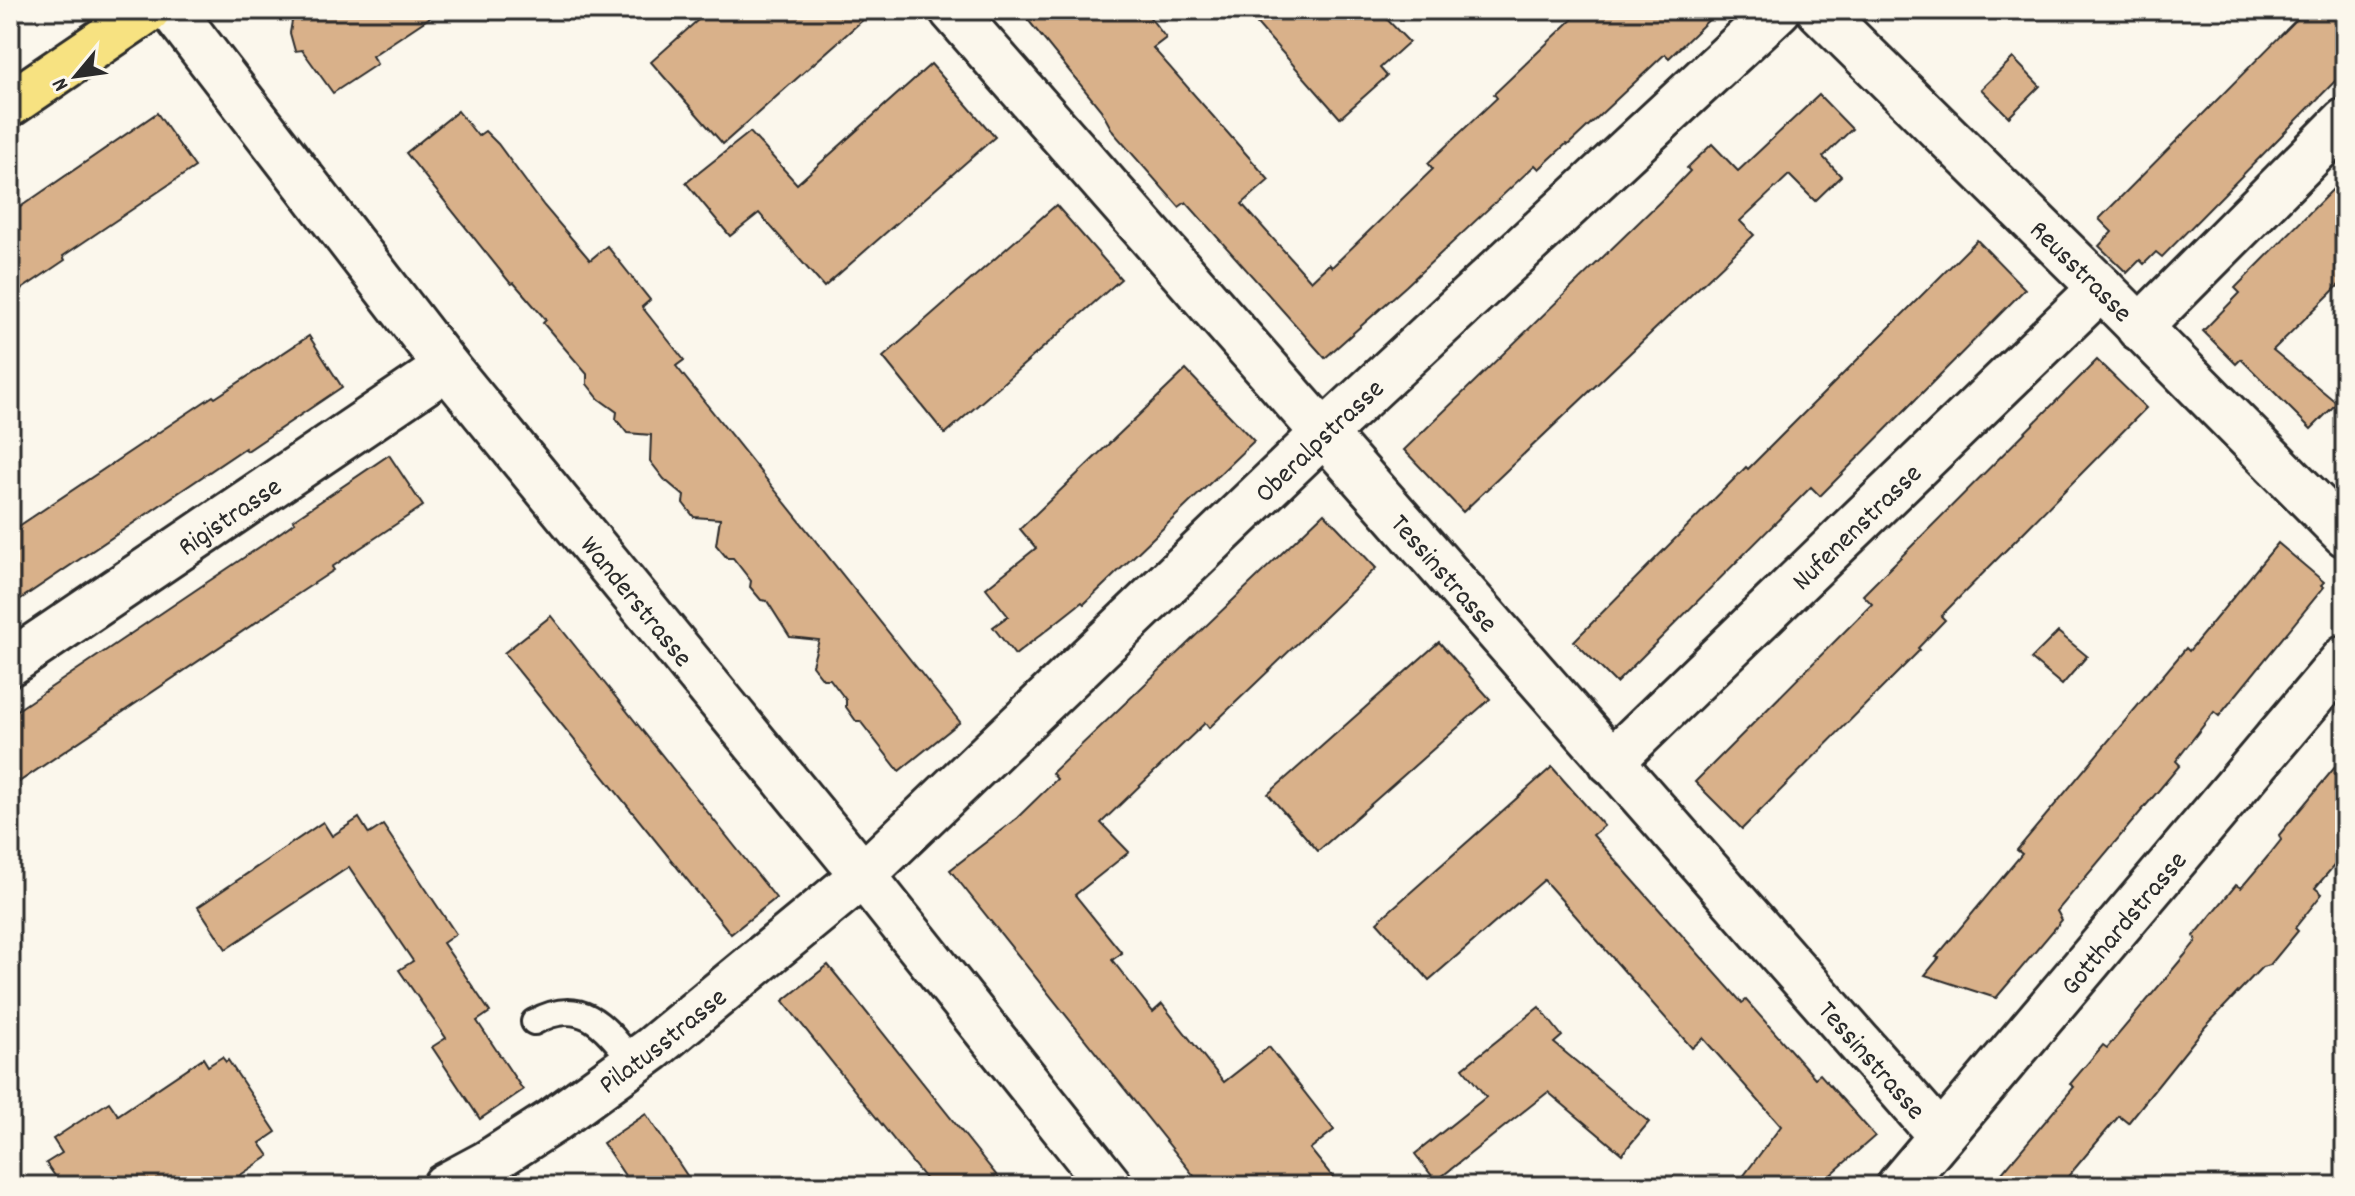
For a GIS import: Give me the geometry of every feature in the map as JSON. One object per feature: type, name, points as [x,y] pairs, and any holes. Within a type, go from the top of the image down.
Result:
[{"type":"main road","points":[[10,104],[148,10]]},
{"type":"street","name":"Wanderstrasse","points":[[172,10],[447,367],[863,875],[1110,1186]]},
{"type":"street","name":"Tessinstrasse","points":[[952,10],[1940,1135]]},
{"type":"street","name":"Oberalpstrasse","points":[[863,875],[1323,434],[1778,10]]},
{"type":"street","name":"Reusstrasse","points":[[1819,10],[2345,534]]},
{"type":"street","points":[[2139,328],[2345,121]]},
{"type":"street","name":"Nufenenstrasse","points":[[1611,762],[2101,288]]},
{"type":"street","name":"Rigistrasse","points":[[10,663],[447,367]]},
{"type":"street","name":"Gotthardstrasse","points":[[1899,1186],[2345,658]]},
{"type":"street","name":"Pilatusstrasse","points":[[445,1186],[553,1121],[633,1062],[863,875]]},
{"type":"lane","points":[[534,1022],[565,1012],[587,1016],[603,1024],[633,1062]]},
{"type":"building","points":[[310,10],[441,10],[372,56],[377,64],[333,93],[302,50],[295,51],[290,33],[292,21]]},
{"type":"building","points":[[709,10],[874,10],[723,144],[651,62]]},
{"type":"building","points":[[1020,10],[1144,10],[1166,38],[1153,48],[1269,180],[1242,204],[1311,281],[1329,264],[1332,267],[1433,169],[1428,163],[1497,98],[1494,94],[1582,10],[1719,10],[1669,58],[1665,54],[1568,145],[1539,169],[1535,165],[1325,358],[1186,202],[1179,207],[1113,132],[1101,110]]},
{"type":"building","points":[[1245,10],[1378,10],[1409,42],[1380,68],[1387,76],[1340,118]]},
{"type":"building","points":[[2306,10],[2345,10],[2345,71],[2162,257],[2156,252],[2144,264],[2140,260],[2127,273],[2099,246],[2112,232],[2099,219]]},
{"type":"building","points":[[2013,58],[2040,86],[2009,117],[1981,89]]},
{"type":"building","points":[[931,64],[995,137],[824,287],[759,213],[730,236],[686,183],[750,132],[797,184]]},
{"type":"building","points":[[1819,95],[1852,129],[1823,157],[1841,176],[1815,201],[1789,175],[1740,221],[1754,235],[1463,512],[1404,450],[1668,194],[1690,171],[1687,168],[1712,144],[1738,171]]},
{"type":"building","points":[[458,111],[478,136],[485,131],[498,144],[544,206],[590,260],[607,246],[650,300],[642,307],[684,360],[676,366],[960,722],[899,771],[860,721],[856,721],[846,707],[846,700],[830,679],[823,679],[812,665],[819,640],[790,637],[767,601],[761,600],[750,587],[751,581],[733,558],[727,558],[716,545],[720,519],[694,517],[683,503],[684,496],[664,479],[650,461],[651,435],[627,433],[616,419],[617,412],[599,399],[587,384],[587,374],[543,323],[546,320],[514,283],[511,284],[406,153]]},
{"type":"building","points":[[157,113],[195,167],[63,256],[65,260],[10,297],[10,214]]},
{"type":"building","points":[[2345,177],[2345,279],[2273,350],[2337,403],[2311,429],[2241,359],[2236,364],[2203,331],[2240,293],[2235,288]]},
{"type":"building","points":[[1056,205],[1121,279],[945,434],[883,357]]},
{"type":"building","points":[[1977,240],[2025,289],[1820,496],[1811,487],[1616,683],[1574,641]]},
{"type":"building","points":[[309,336],[342,387],[247,451],[245,448],[10,606],[10,532],[213,396],[215,398]]},
{"type":"building","points":[[2097,360],[2146,408],[1941,616],[1945,620],[1918,648],[1920,650],[1742,829],[1695,782],[1872,604],[1863,595]]},
{"type":"building","points":[[1186,370],[1254,441],[1084,604],[1082,602],[1015,655],[993,627],[1008,616],[986,588],[1036,548],[1020,529]]},
{"type":"building","points":[[389,455],[423,506],[332,567],[334,570],[10,788],[10,715],[264,544],[295,522],[293,520]]},
{"type":"building","points":[[1324,513],[1376,568],[1209,728],[1205,723],[1101,823],[1129,852],[1075,895],[1122,953],[1112,960],[1153,1012],[1162,1004],[1224,1082],[1269,1047],[1334,1130],[1310,1149],[1340,1186],[1202,1186],[950,870],[1017,818],[1057,779],[1052,773]]},
{"type":"building","points":[[2278,543],[2324,582],[2321,585],[2324,587],[2219,716],[2214,712],[2176,761],[2180,765],[2057,911],[2062,920],[1996,998],[1925,975],[1939,958],[1936,957],[2022,854],[2017,850]]},
{"type":"building","points":[[551,616],[776,898],[731,934],[504,653]]},
{"type":"building","points":[[2058,632],[2087,656],[2062,685],[2031,659]]},
{"type":"building","points":[[1439,642],[1490,699],[1318,851],[1268,794]]},
{"type":"building","points":[[2345,755],[2345,853],[2315,888],[2322,894],[2295,928],[2298,931],[2270,965],[2262,967],[2205,1027],[2128,1123],[2119,1116],[2060,1186],[1991,1186],[2074,1087],[2070,1084],[2103,1045],[2107,1048],[2184,956],[2196,941],[2194,936],[2236,885],[2241,888],[2269,855],[2281,840],[2279,835]]},
{"type":"building","points":[[1552,767],[1604,826],[1593,835],[1742,1003],[1746,1000],[1815,1078],[1820,1074],[1875,1136],[1818,1186],[1736,1186],[1781,1126],[1703,1038],[1692,1048],[1544,880],[1429,980],[1377,922]]},
{"type":"building","points":[[359,818],[369,834],[383,825],[456,934],[443,943],[490,1012],[477,1021],[523,1090],[480,1119],[432,1047],[446,1038],[399,970],[413,961],[349,867],[226,949],[198,907],[323,822],[332,836]]},
{"type":"building","points":[[828,965],[1005,1186],[931,1186],[783,1001]]},
{"type":"building","points":[[1539,1007],[1562,1036],[1554,1043],[1649,1122],[1622,1154],[1548,1092],[1436,1181],[1415,1154],[1486,1097],[1463,1068]]},
{"type":"building","points":[[222,1057],[226,1062],[228,1060],[276,1132],[260,1143],[269,1156],[224,1186],[62,1186],[46,1163],[62,1153],[53,1139],[109,1102],[118,1115],[203,1058],[208,1066]]},
{"type":"building","points":[[646,1114],[694,1186],[632,1186],[603,1143]]}]
